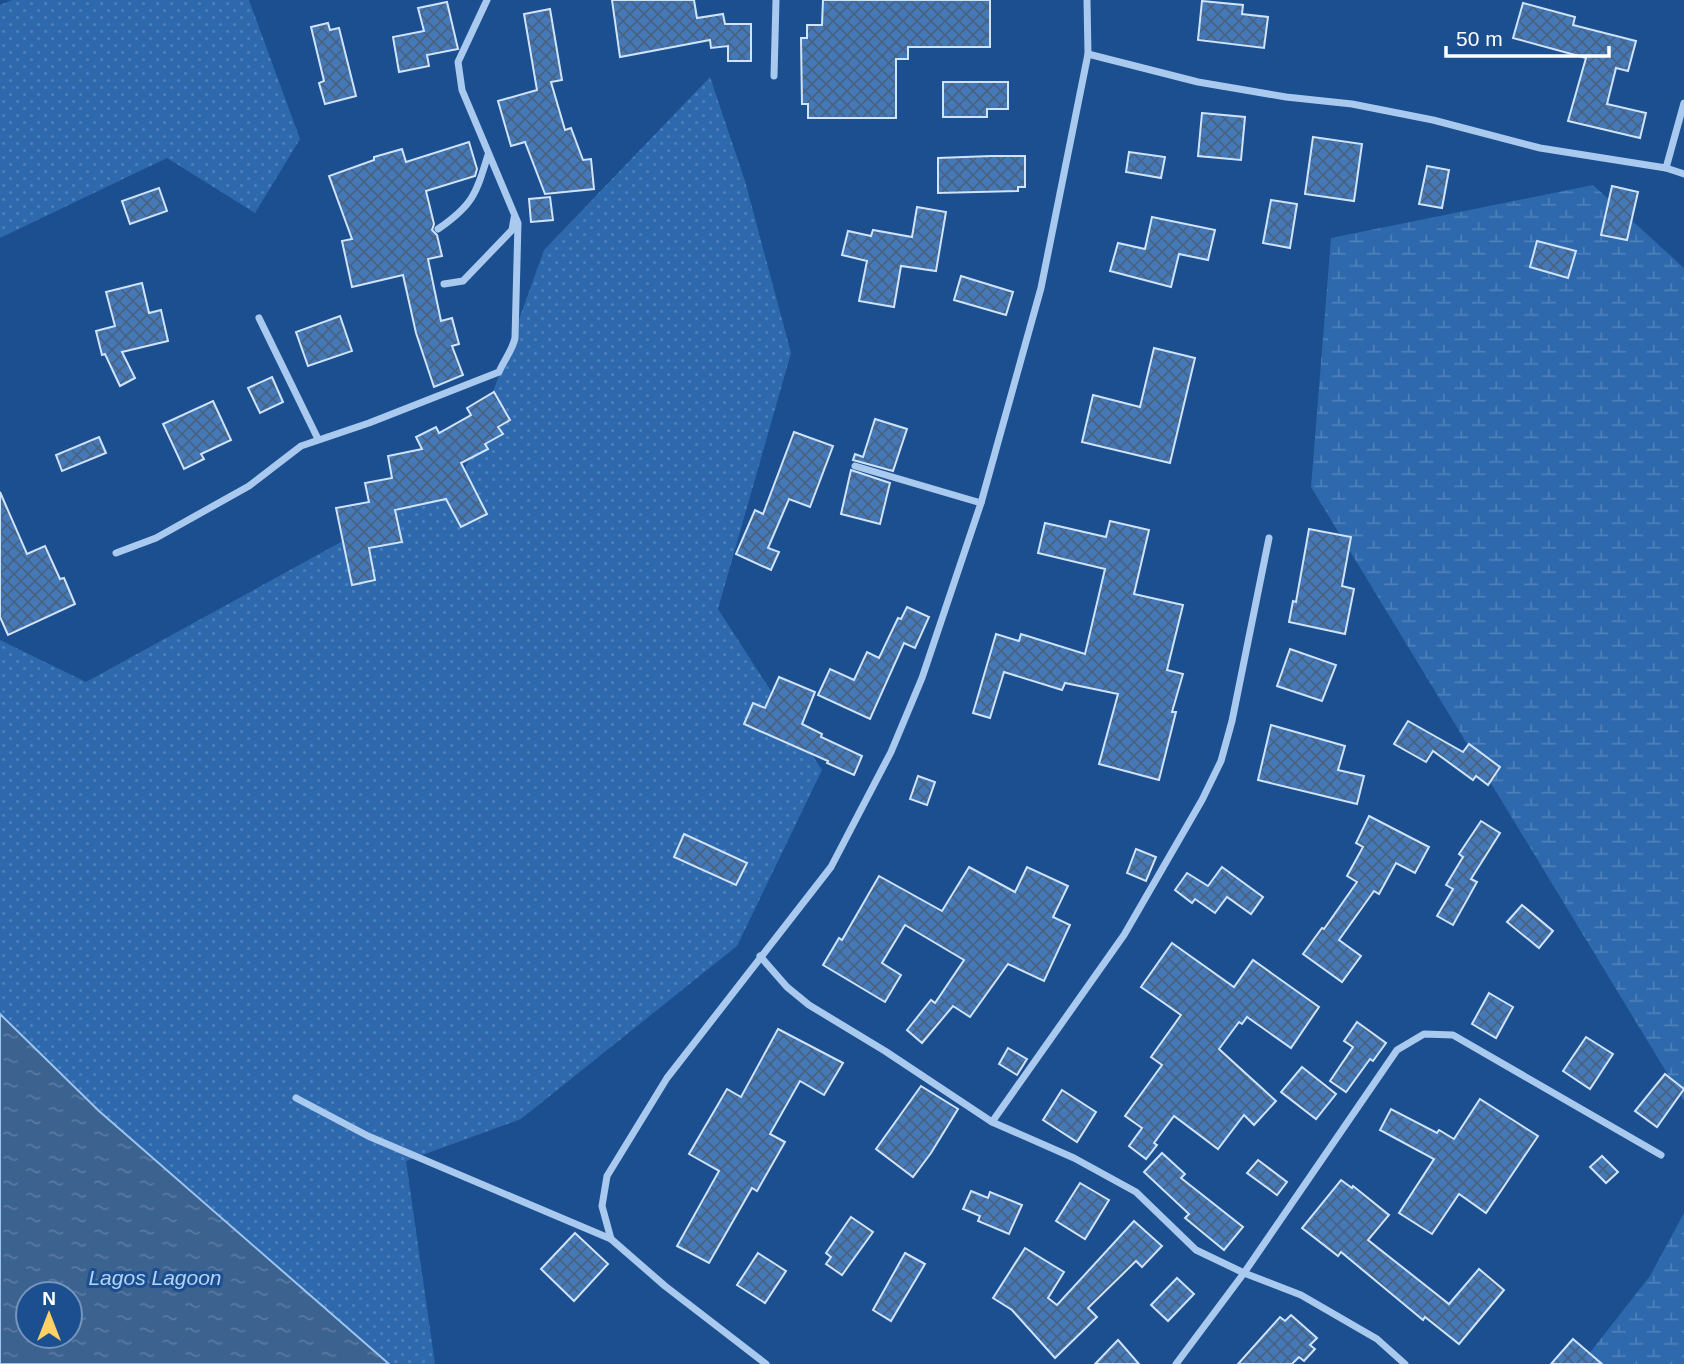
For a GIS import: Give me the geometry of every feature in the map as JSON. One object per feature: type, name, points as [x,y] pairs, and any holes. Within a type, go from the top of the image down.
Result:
[{"type":"street","points":[[116,553],[156,538],[237,493],[301,446],[393,414],[499,372],[516,338],[519,237],[515,214],[462,90],[458,62],[487,0]]},
{"type":"street","points":[[774,76],[776,0]]},
{"type":"street","points":[[611,1239],[602,1206],[607,1176],[667,1078],[831,867],[891,752],[922,678],[981,503],[1041,288],[1088,54],[1087,0]]},
{"type":"street","points":[[1088,54],[1198,82],[1286,97],[1352,104],[1433,120],[1540,148],[1666,168],[1684,174]]},
{"type":"street","points":[[1666,168],[1684,103]]},
{"type":"street","points":[[438,229],[459,215],[474,197],[488,154]]},
{"type":"street","points":[[444,284],[463,281],[512,230],[515,214]]},
{"type":"street","points":[[259,318],[318,439]]},
{"type":"street","points":[[855,467],[981,503]]},
{"type":"street","points":[[992,1122],[1124,935],[1202,800],[1221,761],[1232,722],[1269,538]]},
{"type":"street","points":[[760,956],[787,987],[809,1005],[886,1051],[992,1122],[1074,1158],[1136,1192],[1196,1250],[1244,1273],[1301,1295],[1377,1339],[1405,1364]]},
{"type":"street","points":[[1176,1364],[1244,1273],[1397,1050],[1424,1034],[1453,1035],[1661,1155]]},
{"type":"street","points":[[296,1098],[368,1136],[611,1239],[664,1286],[766,1364]]},
{"type":"green space","points":[[12,0],[249,0],[300,139],[255,213],[167,158],[0,238],[0,5]]},
{"type":"green space","points":[[710,77],[745,181],[791,353],[718,609],[822,770],[737,946],[521,1119],[406,1161],[435,1364],[389,1364],[99,1111],[0,1014],[0,640],[86,682],[463,475],[544,250]]},
{"type":"green space","points":[[1593,185],[1684,268],[1684,1101],[1311,487],[1331,238]]},
{"type":"green space","points":[[1684,1213],[1684,1364],[1581,1364],[1650,1276]]},
{"type":"water","name":"Lagos Lagoon","points":[[0,1014],[99,1111],[389,1364],[0,1364]]},
{"type":"building","points":[[612,0],[694,0],[697,18],[723,14],[725,24],[751,24],[751,61],[728,61],[728,46],[711,48],[710,40],[620,57]]},
{"type":"building","points":[[823,0],[990,0],[990,47],[908,47],[908,59],[896,59],[896,118],[808,118],[808,104],[802,104],[801,38],[807,38],[807,25],[822,25]]},
{"type":"building","points":[[1202,1],[1243,5],[1242,14],[1268,17],[1264,48],[1198,40]]},
{"type":"building","points":[[447,2],[458,49],[427,55],[429,66],[399,72],[393,37],[424,31],[418,8]]},
{"type":"building","points":[[1523,3],[1575,17],[1573,25],[1636,41],[1628,71],[1616,68],[1607,104],[1646,113],[1640,138],[1568,121],[1586,58],[1513,38]]},
{"type":"building","points":[[550,9],[562,80],[551,82],[565,130],[571,128],[583,160],[591,159],[594,189],[545,194],[525,142],[511,146],[498,101],[537,90],[524,14]]},
{"type":"building","points":[[328,23],[330,30],[339,28],[356,96],[325,104],[319,83],[324,81],[311,27]]},
{"type":"building","points":[[943,82],[1008,82],[1008,109],[987,109],[987,117],[943,117]]},
{"type":"building","points":[[1202,113],[1245,117],[1241,160],[1198,156]]},
{"type":"building","points":[[1313,137],[1362,144],[1354,201],[1305,194]]},
{"type":"building","points":[[469,142],[477,169],[475,176],[426,191],[434,224],[432,230],[437,235],[442,256],[428,259],[441,321],[452,318],[459,344],[452,346],[463,375],[434,387],[416,333],[403,275],[352,287],[342,241],[352,239],[329,176],[374,160],[374,157],[402,149],[406,162]]},
{"type":"building","points":[[1129,152],[1165,157],[1161,178],[1126,172]]},
{"type":"building","points":[[1025,156],[1025,187],[1018,187],[1018,191],[938,193],[938,158]]},
{"type":"building","points":[[1427,166],[1449,170],[1442,208],[1419,204]]},
{"type":"building","points":[[1612,186],[1638,192],[1627,240],[1601,235]]},
{"type":"building","points":[[159,188],[167,211],[130,224],[122,201]]},
{"type":"building","points":[[550,197],[553,220],[531,222],[529,199]]},
{"type":"building","points":[[1271,200],[1297,204],[1290,248],[1263,243]]},
{"type":"building","points":[[917,207],[946,212],[936,271],[901,266],[894,307],[859,301],[867,261],[842,255],[848,231],[871,236],[873,230],[912,237]]},
{"type":"building","points":[[1152,217],[1215,230],[1208,260],[1179,254],[1171,287],[1110,271],[1118,243],[1145,249]]},
{"type":"building","points":[[1537,241],[1576,251],[1568,278],[1530,267]]},
{"type":"building","points":[[961,276],[1013,292],[1006,315],[954,300]]},
{"type":"building","points":[[142,283],[149,313],[161,310],[168,341],[122,352],[135,378],[120,386],[105,354],[102,355],[96,331],[115,326],[106,292]]},
{"type":"building","points":[[340,316],[352,351],[308,366],[296,332]]},
{"type":"building","points":[[1154,348],[1195,358],[1170,463],[1082,442],[1093,395],[1140,407]]},
{"type":"building","points":[[272,377],[283,402],[260,413],[248,388]]},
{"type":"building","points":[[494,392],[510,420],[498,427],[503,434],[485,444],[488,449],[461,463],[487,514],[461,527],[446,499],[395,510],[402,542],[369,548],[375,580],[352,585],[336,508],[369,502],[365,483],[392,478],[388,456],[422,449],[416,437],[436,427],[439,433],[471,415],[467,408]]},
{"type":"building","points":[[213,401],[231,440],[201,454],[204,459],[184,469],[163,424]]},
{"type":"building","points":[[875,419],[907,429],[893,471],[853,460],[855,454],[863,457]]},
{"type":"building","points":[[794,432],[833,446],[810,507],[789,499],[768,548],[779,552],[771,570],[736,554],[755,510],[763,514]]},
{"type":"building","points":[[99,437],[106,453],[62,471],[56,455]]},
{"type":"building","points":[[851,470],[890,483],[880,524],[841,514]]},
{"type":"building","points":[[0,492],[27,554],[45,546],[60,579],[64,578],[75,604],[8,635],[0,617]]},
{"type":"building","points":[[1110,521],[1149,530],[1134,594],[1183,605],[1167,670],[1183,674],[1172,712],[1176,712],[1159,780],[1099,764],[1118,694],[1065,683],[1062,690],[1004,672],[990,718],[973,713],[996,634],[1019,641],[1021,634],[1085,654],[1105,569],[1038,553],[1045,523],[1106,537]]},
{"type":"building","points":[[1309,529],[1351,537],[1342,586],[1354,589],[1345,634],[1289,622],[1293,601],[1296,602]]},
{"type":"building","points":[[907,607],[929,617],[915,648],[904,643],[870,719],[818,695],[830,669],[854,680],[867,652],[879,658],[898,618],[901,619]]},
{"type":"building","points":[[1290,649],[1336,665],[1322,701],[1277,686]]},
{"type":"building","points":[[779,677],[815,692],[802,724],[822,734],[821,737],[862,756],[854,775],[744,724],[753,703],[765,708]]},
{"type":"building","points":[[1408,721],[1463,752],[1469,744],[1500,767],[1488,785],[1476,776],[1473,780],[1433,751],[1426,762],[1394,744]]},
{"type":"building","points":[[1271,725],[1345,746],[1338,770],[1364,776],[1357,804],[1258,780]]},
{"type":"building","points":[[918,776],[935,782],[927,805],[910,799]]},
{"type":"building","points":[[1369,816],[1429,847],[1415,873],[1396,863],[1379,894],[1374,891],[1339,940],[1361,956],[1342,982],[1303,954],[1357,882],[1347,876],[1363,847],[1356,843]]},
{"type":"building","points":[[1481,821],[1500,833],[1471,879],[1477,882],[1453,925],[1437,916],[1453,889],[1446,885],[1463,857],[1459,854]]},
{"type":"building","points":[[684,834],[747,863],[736,885],[674,857]]},
{"type":"building","points":[[1136,849],[1156,857],[1146,881],[1127,873]]},
{"type":"building","points":[[969,867],[1015,892],[1027,867],[1068,886],[1053,917],[1070,925],[1044,981],[1008,964],[970,1017],[953,1006],[922,1043],[907,1030],[931,1000],[935,1003],[964,960],[905,925],[882,963],[901,975],[885,1002],[823,965],[839,938],[842,940],[879,876],[942,911]]},
{"type":"building","points":[[1222,867],[1263,897],[1251,914],[1227,897],[1215,913],[1195,899],[1192,903],[1175,890],[1187,873],[1208,886]]},
{"type":"building","points":[[1522,905],[1553,931],[1539,948],[1507,922]]},
{"type":"building","points":[[1172,943],[1234,987],[1253,960],[1319,1007],[1291,1048],[1247,1017],[1242,1024],[1239,1022],[1219,1049],[1276,1101],[1254,1125],[1244,1115],[1218,1149],[1174,1116],[1146,1159],[1129,1146],[1142,1128],[1125,1116],[1162,1065],[1151,1057],[1181,1015],[1141,987]]},
{"type":"building","points":[[1489,993],[1513,1007],[1496,1038],[1472,1024]]},
{"type":"building","points":[[1357,1022],[1386,1043],[1373,1061],[1370,1059],[1346,1092],[1330,1081],[1353,1047],[1344,1041]]},
{"type":"building","points":[[778,1029],[843,1063],[824,1095],[800,1081],[770,1134],[785,1142],[757,1191],[752,1188],[709,1263],[677,1246],[719,1171],[689,1154],[727,1089],[741,1097]]},
{"type":"building","points":[[1586,1037],[1613,1054],[1590,1089],[1563,1071]]},
{"type":"building","points":[[1008,1048],[1027,1059],[1017,1075],[999,1064]]},
{"type":"building","points":[[1302,1067],[1336,1094],[1316,1119],[1281,1092]]},
{"type":"building","points":[[1665,1074],[1684,1089],[1657,1127],[1635,1111]]},
{"type":"building","points":[[921,1086],[958,1109],[913,1177],[876,1149]]},
{"type":"building","points":[[1062,1090],[1096,1112],[1077,1142],[1043,1120]]},
{"type":"building","points":[[1480,1099],[1538,1136],[1486,1213],[1459,1194],[1432,1234],[1399,1213],[1434,1159],[1380,1130],[1391,1109],[1454,1139]]},
{"type":"building","points":[[1162,1153],[1185,1174],[1181,1178],[1243,1227],[1224,1250],[1185,1218],[1189,1214],[1144,1172]]},
{"type":"building","points":[[1602,1156],[1618,1172],[1606,1183],[1590,1167]]},
{"type":"building","points":[[1258,1160],[1287,1182],[1277,1195],[1247,1173]]},
{"type":"building","points":[[1341,1180],[1352,1188],[1353,1186],[1389,1215],[1368,1240],[1449,1304],[1479,1269],[1504,1290],[1459,1344],[1425,1317],[1423,1320],[1341,1252],[1338,1256],[1302,1228]]},
{"type":"building","points":[[1080,1183],[1109,1200],[1085,1239],[1056,1221]]},
{"type":"building","points":[[971,1191],[988,1198],[990,1192],[1022,1205],[1009,1234],[978,1221],[980,1216],[963,1209]]},
{"type":"building","points":[[851,1217],[873,1232],[842,1275],[826,1264],[831,1257],[826,1253]]},
{"type":"building","points":[[1134,1221],[1162,1246],[1142,1267],[1136,1261],[1088,1308],[1097,1317],[1055,1358],[1012,1310],[993,1298],[1025,1248],[1064,1272],[1048,1298],[1057,1305]]},
{"type":"building","points":[[575,1233],[608,1264],[574,1301],[541,1269]]},
{"type":"building","points":[[758,1253],[786,1271],[765,1303],[737,1285]]},
{"type":"building","points":[[905,1253],[925,1264],[891,1321],[873,1310]]},
{"type":"building","points":[[1177,1278],[1194,1294],[1168,1321],[1151,1305]]},
{"type":"building","points":[[1291,1315],[1317,1338],[1310,1345],[1315,1349],[1304,1361],[1299,1357],[1292,1364],[1238,1364],[1280,1317],[1285,1321]]},
{"type":"building","points":[[1573,1339],[1602,1364],[1551,1364]]},
{"type":"building","points":[[1118,1340],[1139,1364],[1095,1364]]}]
